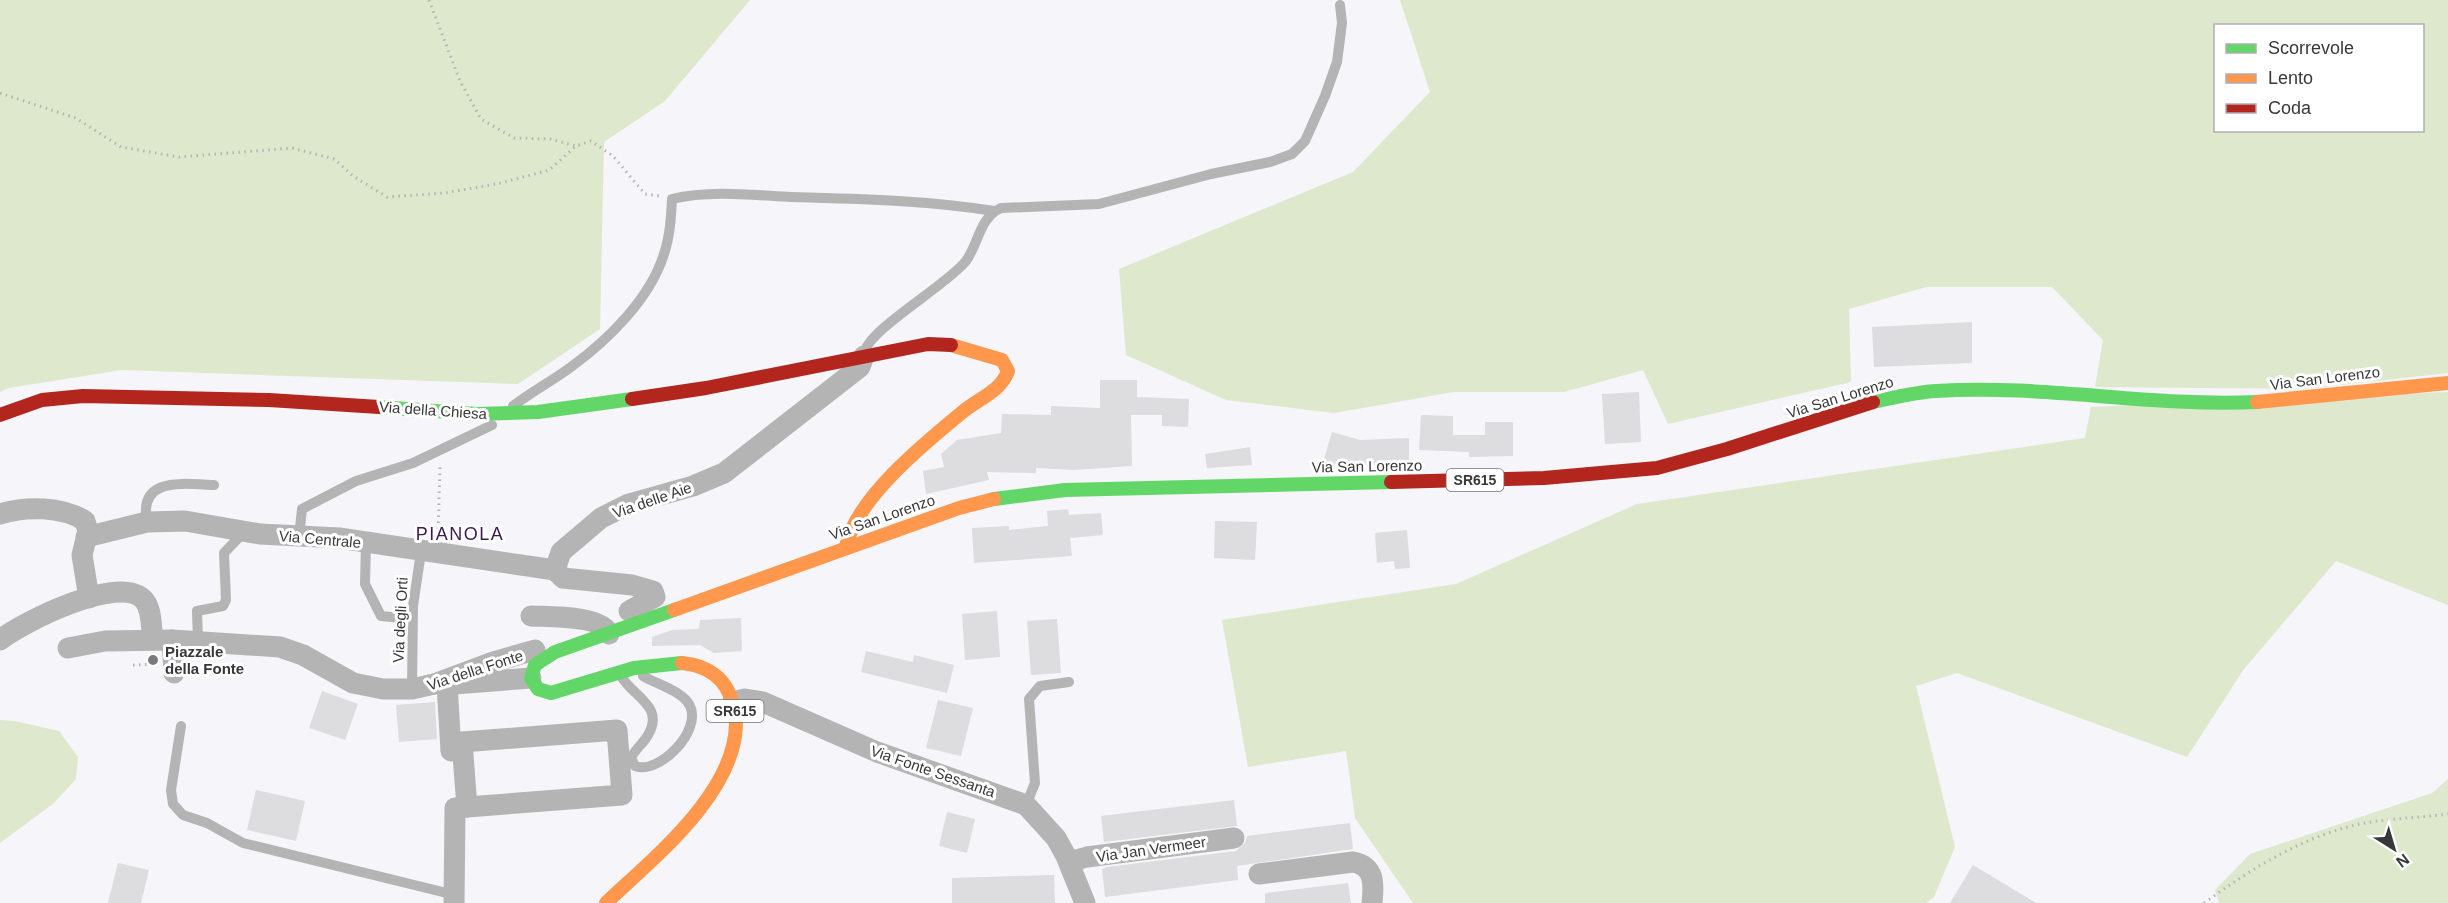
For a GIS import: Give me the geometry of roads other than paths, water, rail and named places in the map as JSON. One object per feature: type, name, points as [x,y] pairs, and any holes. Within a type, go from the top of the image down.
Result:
[{"type":"main road","name":"Via della Chiesa","points":[[0,415],[42,400],[83,396],[269,400],[508,414],[706,388],[928,344],[957,345],[998,358],[1005,363],[1008,371],[999,386],[967,408],[881,489],[851,528],[845,541],[846,547]]},
{"type":"main road","name":"Via San Lorenzo","points":[[531,678],[535,665],[545,657],[608,631],[959,508],[1030,493],[1544,478],[1648,469],[1727,449],[1869,404],[1934,391],[2002,390],[2163,402],[2224,404],[2276,401],[2448,382]]},
{"type":"main road","name":"SR615","points":[[531,678],[538,689],[552,693],[636,669],[676,663],[696,665],[720,680],[733,702],[736,720],[734,738],[726,766],[713,791],[688,821],[606,903]]},
{"type":"street","name":"Via delle Aie","points":[[555,570],[557,557],[567,544],[608,514],[629,504],[713,479],[734,467],[855,371],[862,364],[864,356]]},
{"type":"street","points":[[0,514],[28,509],[53,510],[85,521],[88,531],[82,555],[89,598]]},
{"type":"street","name":"Via Centrale","points":[[86,537],[147,522],[185,521],[244,531],[299,537],[339,538],[555,570]]},
{"type":"street","points":[[531,616],[594,622],[608,631],[613,617],[652,601],[655,597],[653,591],[632,585],[563,578],[555,570]]},
{"type":"street","points":[[0,640],[48,611],[89,598],[127,592],[138,595],[148,607],[163,640],[174,673]]},
{"type":"street","points":[[68,648],[105,641],[163,640]]},
{"type":"street","name":"Via della Fonte","points":[[163,640],[280,647],[303,655],[365,687],[412,689],[440,684],[494,662],[536,650]]},
{"type":"street","points":[[451,752],[440,684],[531,678]]},
{"type":"street","name":"Via Fonte Sessanta","points":[[733,702],[745,699],[763,702],[877,752],[1026,805],[1056,838],[1069,862],[1085,903]]},
{"type":"street","points":[[454,899],[454,808],[467,807],[622,795],[625,759],[617,730],[462,742],[467,807]]},
{"type":"street","name":"Via Jan Vermeer","points":[[1069,862],[1087,857],[1234,838]]},
{"type":"street","points":[[1259,874],[1353,862],[1362,864],[1367,867],[1372,878],[1372,903]]},
{"type":"lane","points":[[299,537],[302,509],[308,503],[356,481],[413,463],[484,427],[502,422],[523,398],[592,350],[626,317],[646,290],[664,256],[672,199],[687,195],[726,194],[951,204],[994,211],[1010,206],[1099,204],[1219,172],[1270,162],[1292,154],[1305,141],[1337,62],[1341,33],[1340,5]]},
{"type":"lane","points":[[864,356],[865,346],[872,337],[961,267],[974,247],[983,224],[994,211]]},
{"type":"lane","points":[[147,522],[149,498],[157,488],[188,484],[214,485]]},
{"type":"lane","points":[[198,642],[197,611],[223,606],[226,600],[224,553],[244,531]]},
{"type":"lane","points":[[366,543],[365,584],[381,616],[412,619]]},
{"type":"lane","name":"Via degli Orti","points":[[412,689],[412,619],[429,553]]},
{"type":"lane","points":[[620,673],[628,686],[646,702],[653,713],[650,732],[625,759],[640,768],[658,762],[684,739],[692,718],[692,709],[687,700],[645,677],[636,669]]},
{"type":"lane","points":[[1026,805],[1035,783],[1029,699],[1040,686],[1070,682]]},
{"type":"lane","points":[[181,726],[171,790],[173,804],[183,815],[207,823],[243,843],[454,899]]},
{"type":"place","name":"Piazzale della Fonte","points":[[153,660]]},
{"type":"district","name":"PIANOLA","points":[[460,534]]}]
